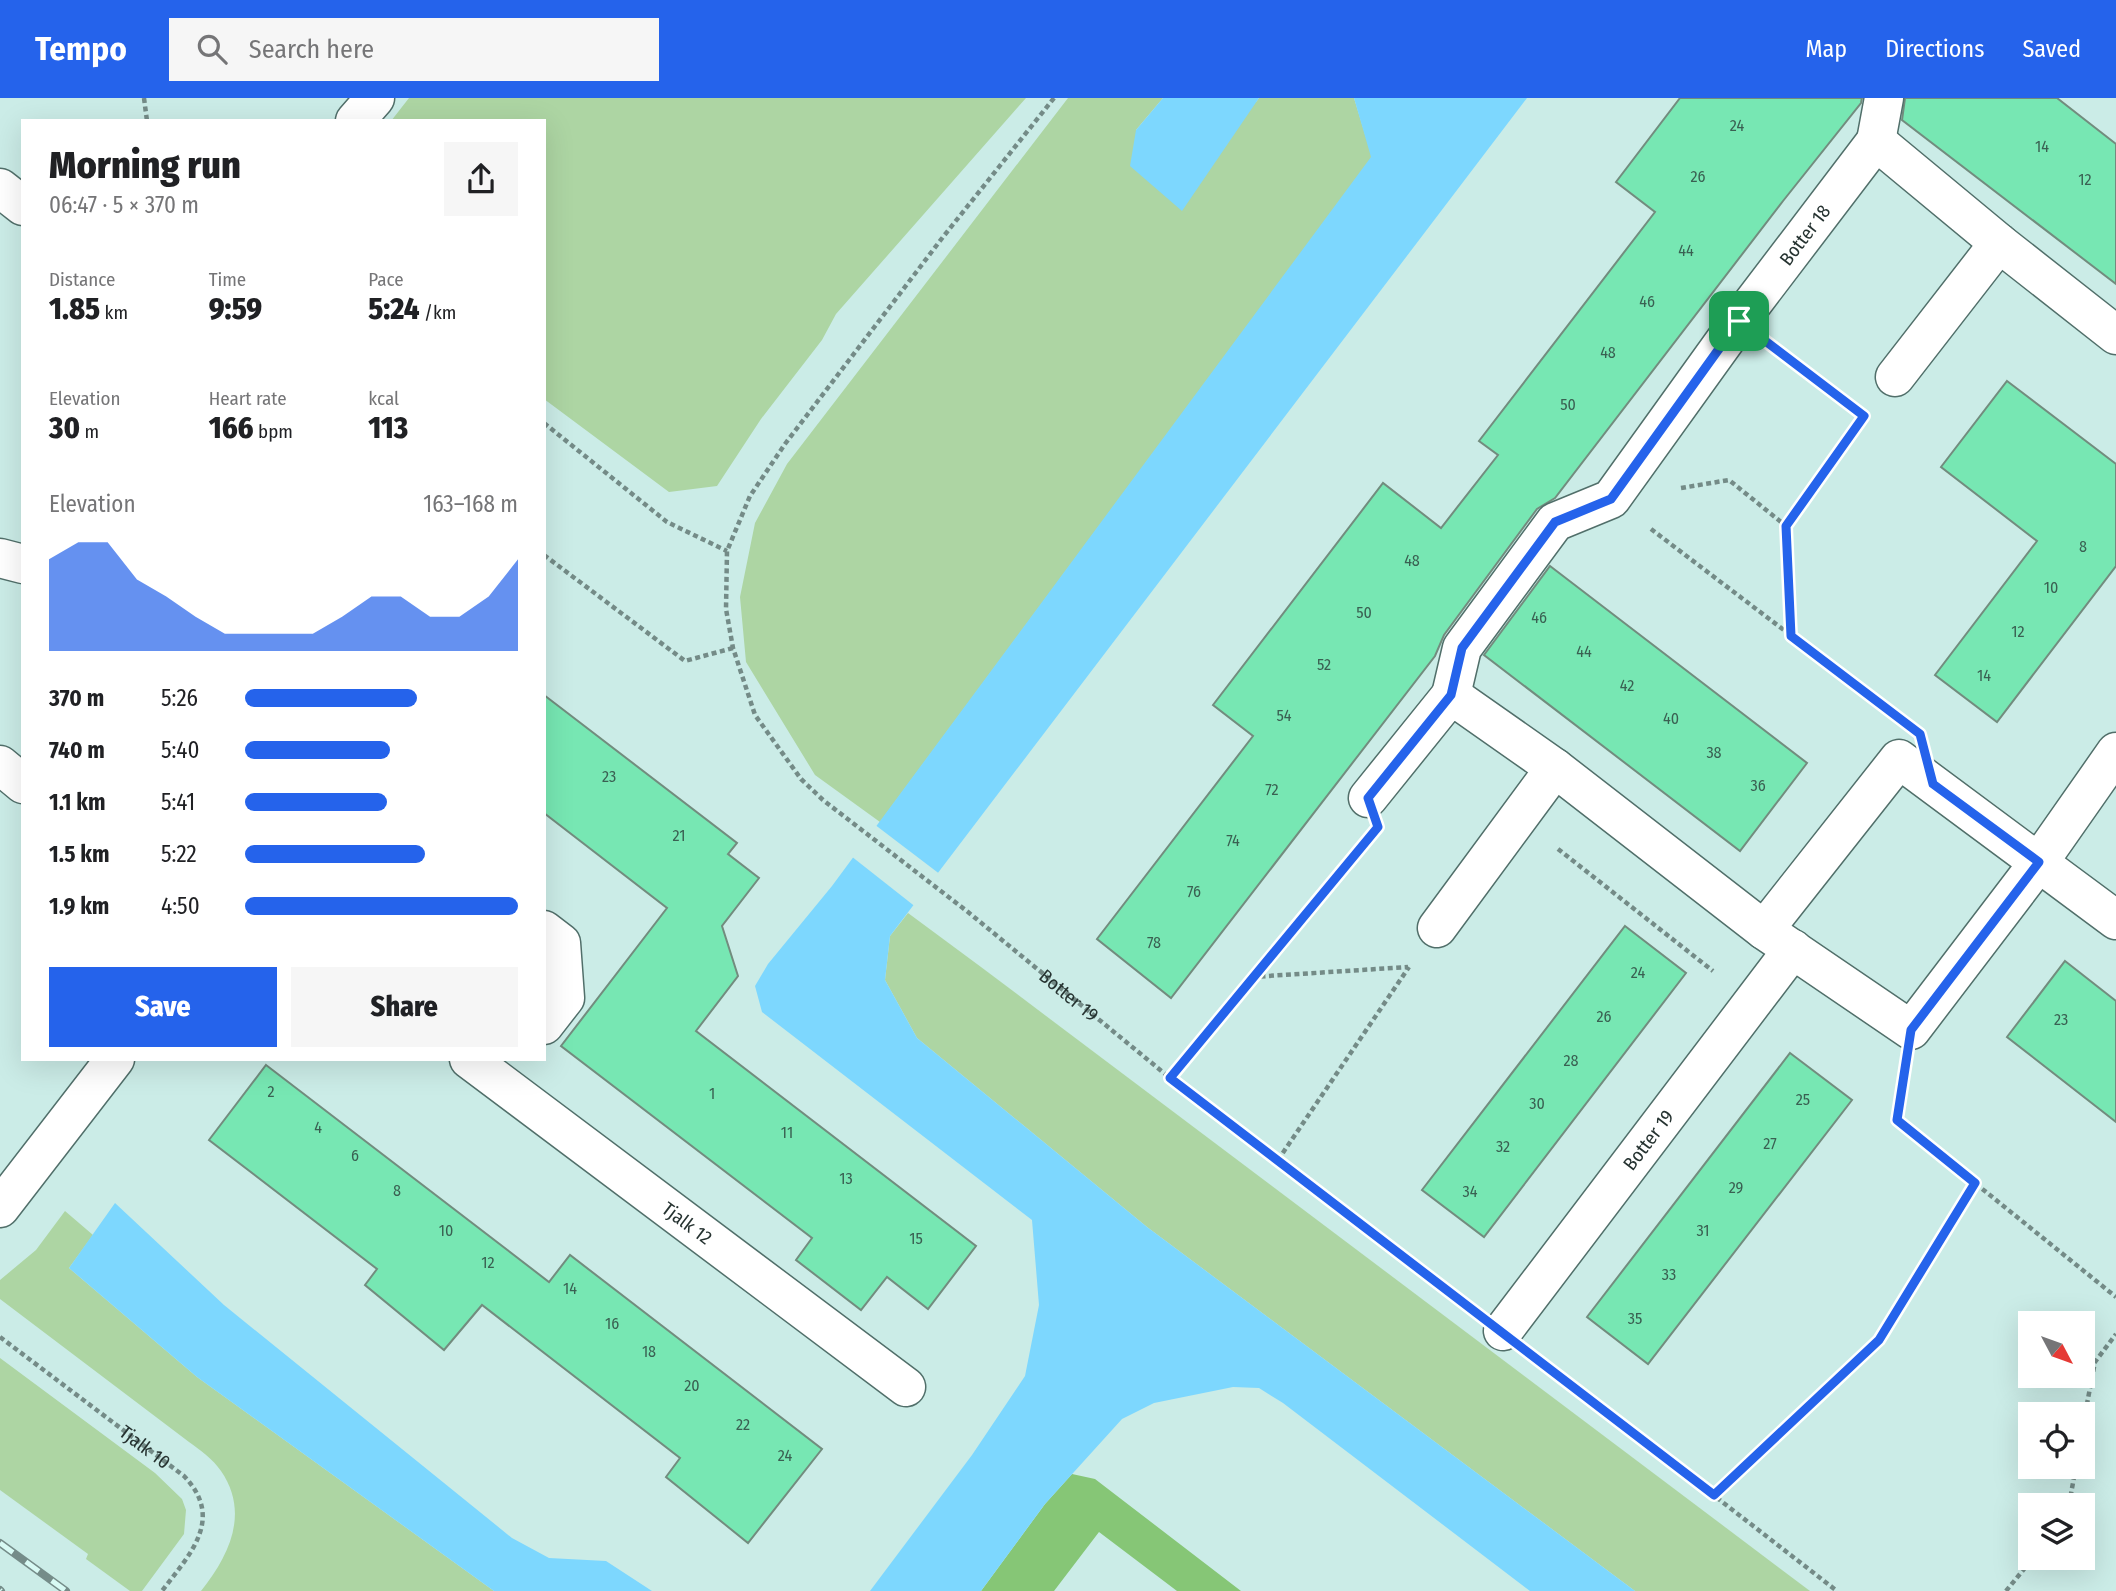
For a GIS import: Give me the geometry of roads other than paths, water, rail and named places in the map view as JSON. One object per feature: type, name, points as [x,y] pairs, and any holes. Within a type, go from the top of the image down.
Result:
[{"type":"street","points":[[357,119],[375,98]]},
{"type":"street","name":"Botter 18","points":[[1451,695],[1462,648],[1555,522],[1611,499],[1739,321],[1876,141],[1884,98]]},
{"type":"street","points":[[1876,141],[2116,335]]},
{"type":"street","points":[[0,188],[21,204]]},
{"type":"street","points":[[1895,377],[1999,243]]},
{"type":"street","points":[[1368,798],[1451,695],[1555,768],[1778,940],[1911,1030],[2039,862],[2116,752]]},
{"type":"street","name":"Botter 19","points":[[1503,1331],[1753,1002],[1778,940],[1899,759],[2116,920]]},
{"type":"street","points":[[0,765],[21,782]]},
{"type":"street","points":[[1437,928],[1555,768]]},
{"type":"street","points":[[546,932],[561,943],[565,998],[546,1022]]},
{"type":"street","points":[[0,1208],[113,1061]]},
{"type":"street","name":"Tjalk 12","points":[[476,1061],[510,1071],[906,1387]]},
{"type":"water","points":[[1163,98],[1259,98],[1182,211],[1130,166],[1136,130]]},
{"type":"water","points":[[1354,98],[1527,98],[890,936],[885,980],[917,1038],[1147,1227],[1635,1591],[1530,1591],[1283,1403],[1259,1388],[1233,1387],[1154,1403],[1122,1419],[1045,1504],[981,1591],[870,1591],[972,1455],[1025,1376],[1039,1305],[1032,1220],[762,1012],[755,986],[768,964],[832,886],[1371,157]]},
{"type":"water","points":[[115,1203],[224,1305],[512,1538],[549,1558],[606,1561],[652,1591],[494,1591],[197,1377],[69,1268]]},
{"type":"railway","points":[[0,1543],[66,1591]]}]
